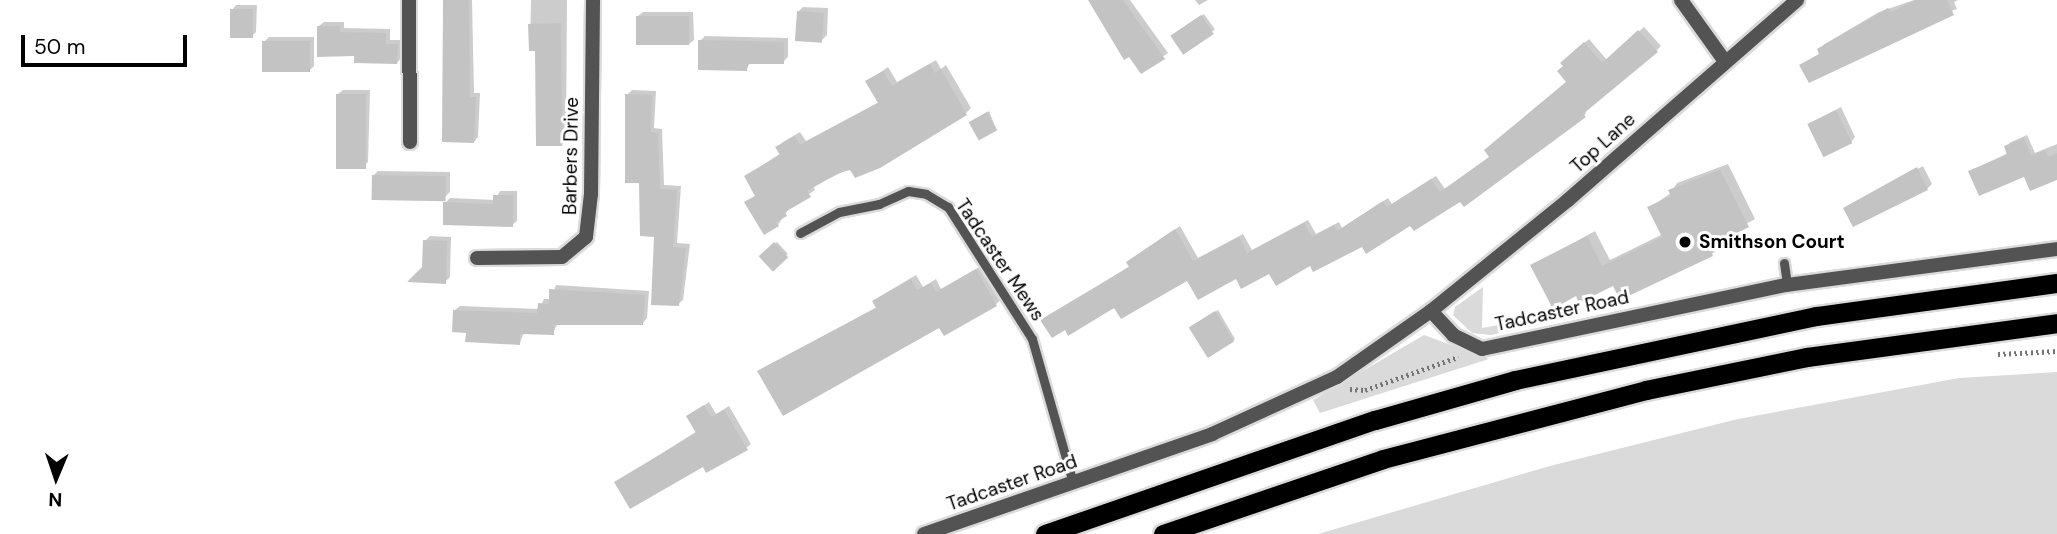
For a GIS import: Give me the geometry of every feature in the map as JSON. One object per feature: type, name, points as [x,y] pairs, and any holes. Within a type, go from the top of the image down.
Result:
[{"type":"highway","points":[[1045,534],[1375,420],[1516,380],[1816,316],[2057,283]]},
{"type":"highway","points":[[1163,534],[1396,455],[1646,390],[1807,357],[2057,323]]},
{"type":"street","points":[[409,0],[410,142]]},
{"type":"street","name":"Barbers Drive","points":[[477,258],[562,257],[586,237],[591,194],[593,0]]},
{"type":"street","points":[[1681,0],[1724,60]]},
{"type":"street","name":"Top Lane","points":[[1432,311],[1568,200],[1724,60],[1797,0]]},
{"type":"street","name":"Tadcaster Road","points":[[924,534],[1212,434],[1310,393],[1432,311],[1453,335],[1482,349],[1787,285],[2057,249]]},
{"type":"lane","name":"Tadcaster Mews","points":[[800,233],[839,212],[879,204],[908,191],[926,194],[948,207],[1032,339],[1073,483]]},
{"type":"lane","points":[[1784,263],[1787,285]]},
{"type":"path","points":[[1345,387],[1365,390],[1482,349]]},
{"type":"path","points":[[1991,354],[2057,351]]},
{"type":"shaded area","points":[[1483,287],[1482,328],[1543,317],[1537,325],[1491,335],[1472,333],[1453,315],[1455,307]]},
{"type":"shaded area","points":[[1424,335],[1489,359],[1320,413],[1313,400]]},
{"type":"shaded area","points":[[2057,372],[2057,534],[1318,534],[1550,466],[1738,419],[1959,378]]},
{"type":"building","points":[[443,0],[469,0],[470,97],[476,97],[474,143],[442,142]]},
{"type":"building","points":[[1088,0],[1123,0],[1165,59],[1141,74],[1129,57],[1124,60]]},
{"type":"building","points":[[1916,0],[1947,0],[1954,15],[1809,83],[1799,65],[1819,54],[1817,49],[1888,8],[1891,12]]},
{"type":"building","points":[[230,9],[253,9],[253,38],[230,38]]},
{"type":"building","points":[[797,11],[824,13],[822,43],[795,41]]},
{"type":"building","points":[[1201,15],[1214,34],[1183,55],[1170,36]]},
{"type":"building","points":[[636,16],[689,16],[689,45],[636,45]]},
{"type":"building","points":[[561,23],[562,146],[536,146],[535,51],[529,51],[528,24]]},
{"type":"building","points":[[317,26],[340,26],[340,32],[386,33],[386,44],[398,44],[397,64],[354,63],[354,56],[317,57]]},
{"type":"building","points":[[1638,30],[1658,52],[1583,114],[1586,117],[1464,207],[1460,202],[1414,231],[1410,226],[1366,254],[1362,247],[1313,272],[1310,266],[1276,286],[1269,274],[1241,289],[1236,279],[1198,300],[1187,281],[1121,319],[1114,308],[1068,336],[1065,330],[1052,338],[1040,320],[1129,267],[1126,262],[1175,229],[1193,261],[1239,237],[1247,253],[1304,223],[1312,237],[1334,225],[1337,231],[1383,201],[1387,207],[1431,179],[1440,192],[1489,157],[1484,150],[1566,82],[1557,71],[1563,66],[1560,63],[1584,42],[1602,63]]},
{"type":"building","points":[[698,40],[784,42],[784,64],[748,64],[747,71],[698,70]]},
{"type":"building","points":[[262,41],[310,41],[310,72],[262,72]]},
{"type":"building","points":[[930,64],[935,73],[941,69],[967,115],[880,168],[855,178],[850,170],[839,173],[807,191],[811,197],[785,212],[787,216],[776,222],[779,226],[764,235],[744,202],[755,196],[744,176],[780,155],[775,147],[795,136],[800,145],[878,103],[865,81],[883,71],[892,86]]},
{"type":"building","points":[[336,94],[366,94],[366,169],[336,169]]},
{"type":"building","points":[[625,94],[652,95],[651,132],[658,133],[660,189],[677,190],[673,247],[686,248],[679,306],[651,305],[654,237],[640,236],[639,183],[625,183]]},
{"type":"building","points":[[1836,110],[1852,143],[1823,157],[1807,124]]},
{"type":"building","points":[[987,112],[997,130],[979,141],[969,122]]},
{"type":"building","points":[[2024,138],[2031,156],[2045,150],[2048,157],[2057,153],[2057,180],[2030,191],[2024,177],[1979,196],[1968,171],[2007,155],[2004,146]]},
{"type":"building","points":[[1917,167],[1928,190],[1853,227],[1843,208]]},
{"type":"building","name":"Smithson Court","points":[[1720,170],[1749,227],[1709,247],[1713,256],[1620,300],[1613,286],[1579,303],[1576,296],[1553,309],[1530,265],[1587,236],[1602,266],[1662,237],[1647,207],[1671,196],[1668,190]]},
{"type":"building","points":[[372,175],[446,176],[446,201],[372,200]]},
{"type":"building","points":[[493,195],[513,195],[513,227],[443,225],[443,202],[493,204]]},
{"type":"building","points":[[423,240],[447,241],[446,284],[407,282],[422,267]]},
{"type":"building","points":[[774,242],[788,257],[773,272],[759,256]]},
{"type":"building","points":[[976,269],[997,306],[944,336],[939,328],[783,416],[757,371],[876,308],[872,301],[911,279],[917,290],[931,283],[936,292]]},
{"type":"building","points":[[549,289],[645,295],[643,325],[554,325],[554,335],[520,334],[520,345],[465,342],[466,333],[452,332],[453,310],[537,313],[538,303],[549,304]]},
{"type":"building","points":[[1215,311],[1234,342],[1208,358],[1189,327]]},
{"type":"building","points":[[704,405],[711,417],[724,410],[748,450],[706,473],[703,467],[630,509],[614,482],[696,433],[686,416]]},
{"type":"place","name":"Smithson Court","points":[[1685,242]]}]
